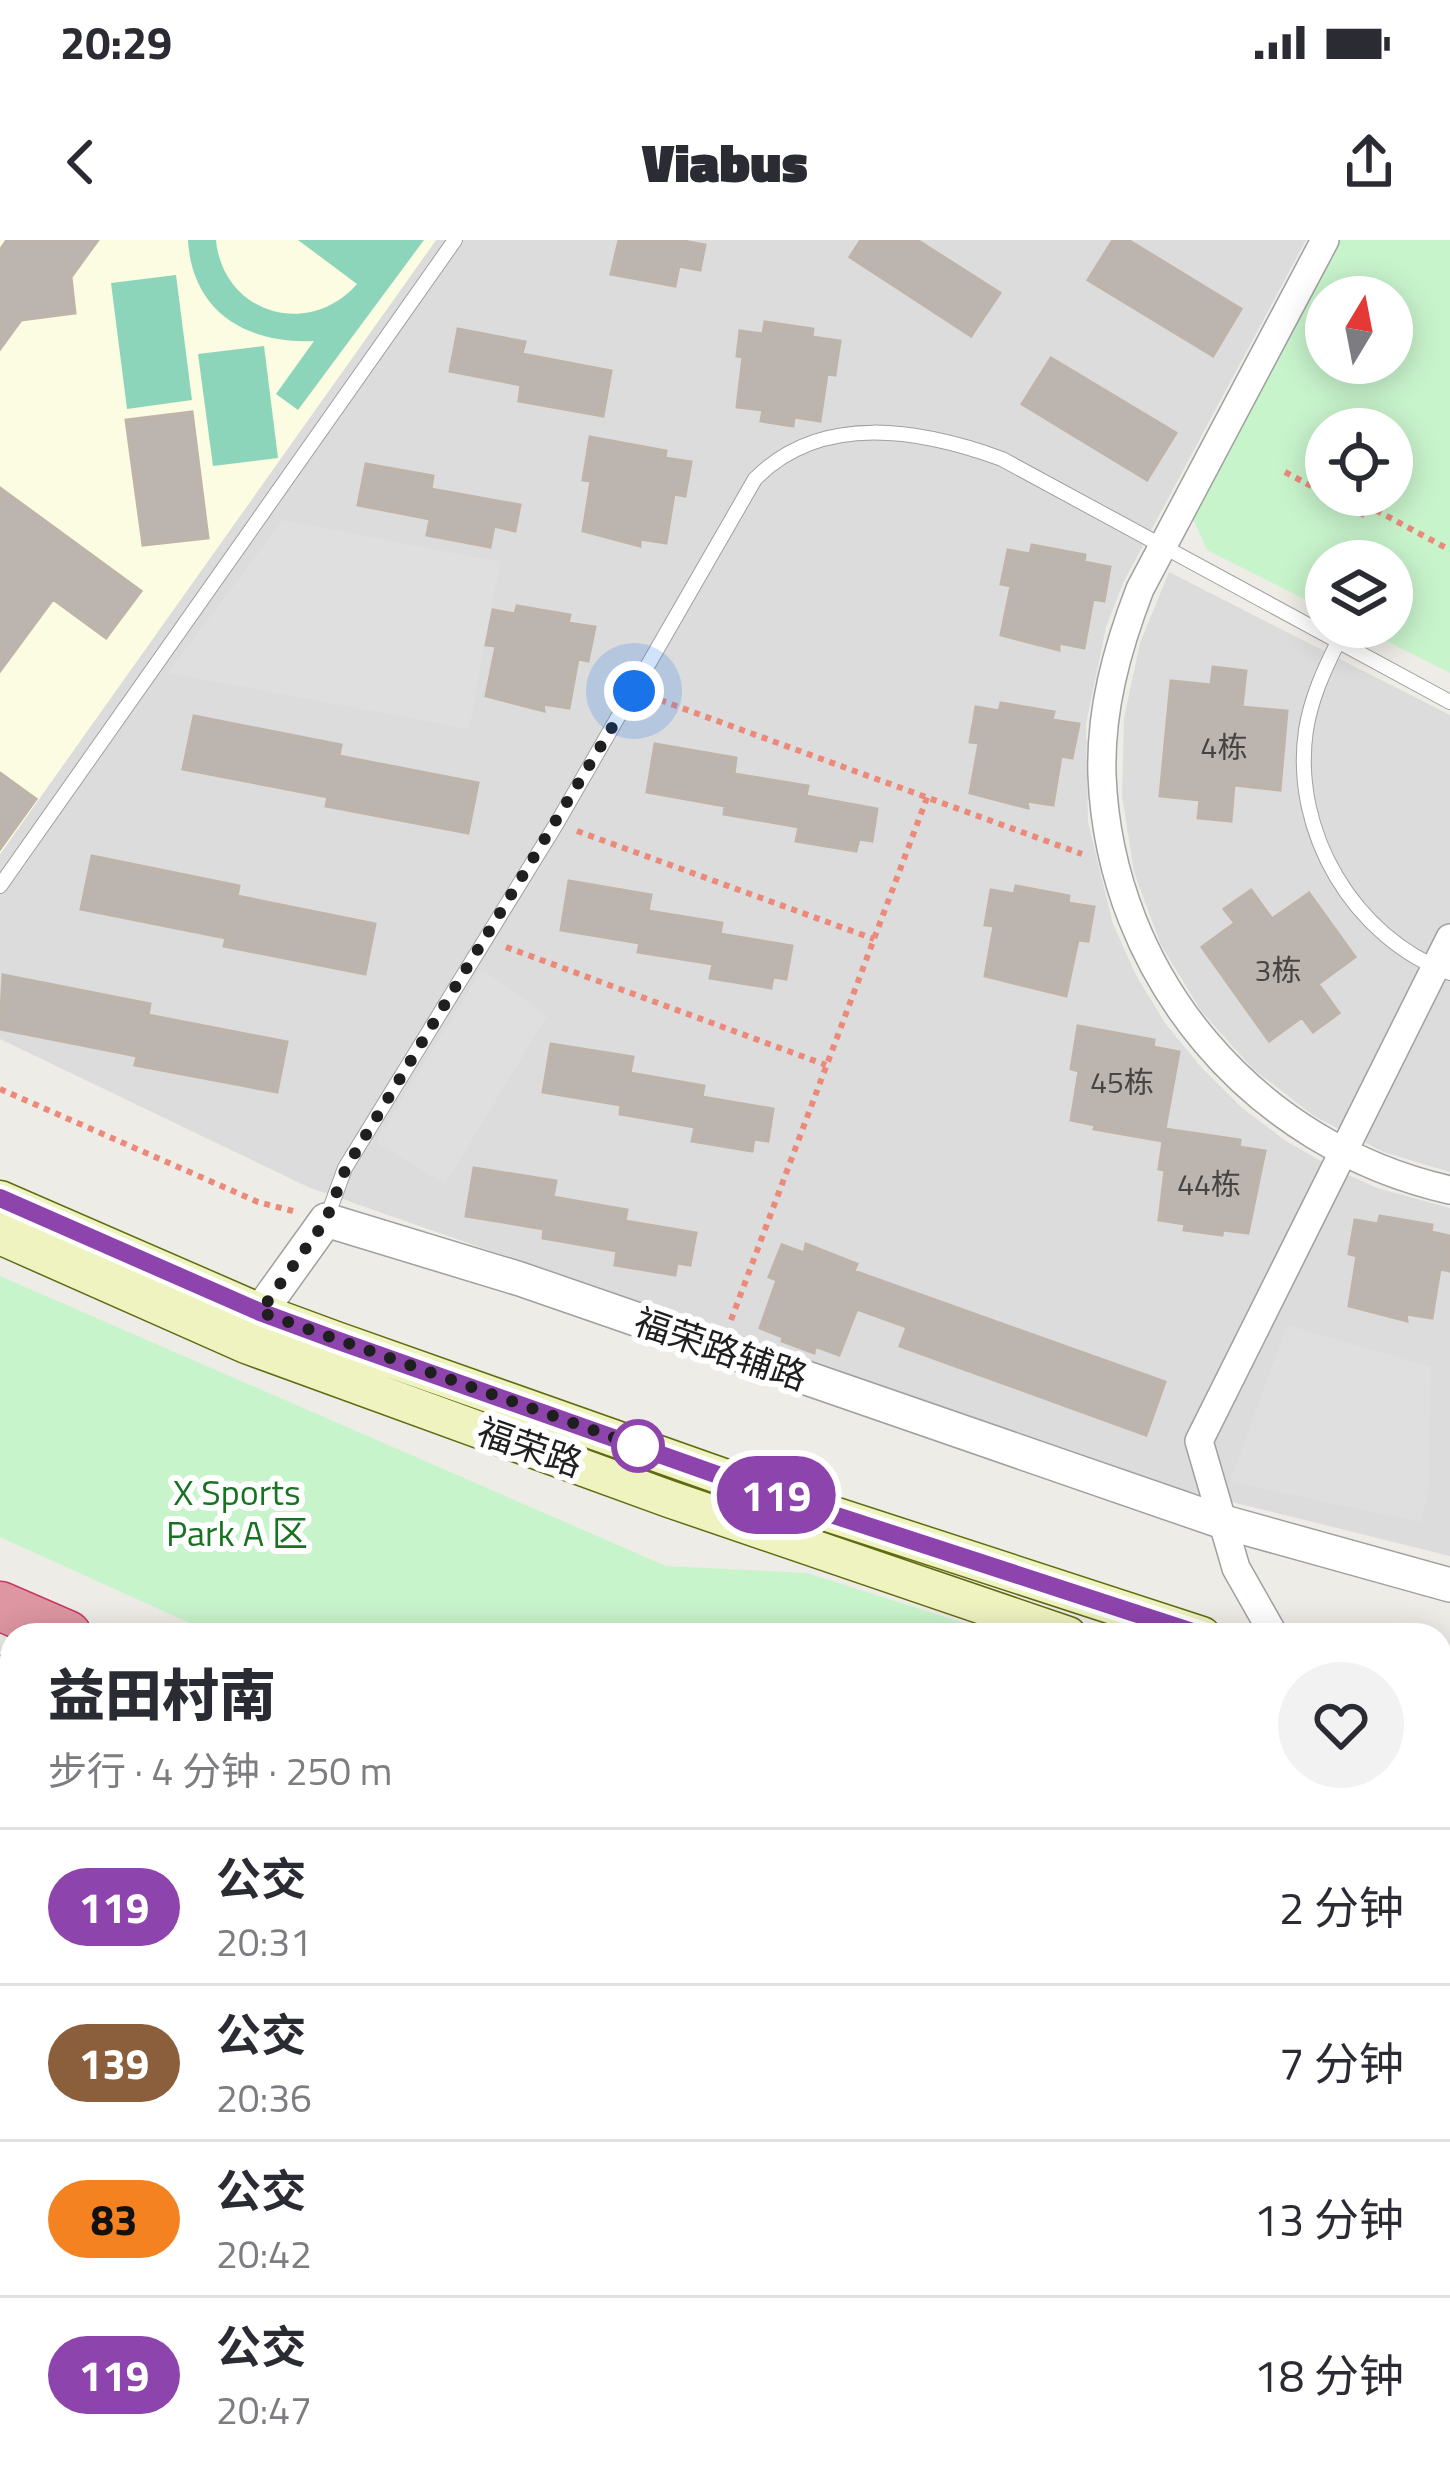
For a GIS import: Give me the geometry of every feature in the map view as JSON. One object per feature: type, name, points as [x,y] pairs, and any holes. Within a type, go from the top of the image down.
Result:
[{"type":"highway","points":[[0,1606],[39,1623]]},
{"type":"main road","name":"福荣路","points":[[0,1198],[260,1312],[803,1505],[1165,1623]]},
{"type":"main road","name":"福荣路","points":[[0,1236],[305,1367],[1033,1623]]},
{"type":"street","points":[[1325,240],[1161,547],[1123,633],[1104,725],[1102,772],[1114,866],[1152,967],[1180,1013],[1252,1093],[1343,1153],[1383,1171],[1450,1190]]},
{"type":"street","points":[[1267,1623],[1236,1568],[1199,1441],[1343,1153],[1443,970],[1450,938]]},
{"type":"street","points":[[260,1312],[326,1220]]},
{"type":"street","name":"福荣路辅路","points":[[326,1220],[520,1279],[1220,1521],[1450,1585]]},
{"type":"lane","points":[[0,886],[455,240]]},
{"type":"lane","points":[[326,1220],[346,1168],[557,823],[755,479],[774,460],[860,431],[899,432],[966,446],[1002,458],[1305,627]]},
{"type":"lane","points":[[1334,648],[1317,685],[1306,732],[1305,779],[1313,826],[1332,871],[1359,910],[1394,943],[1443,970]]},
{"type":"lane","points":[[1344,648],[1450,702]]},
{"type":"path","points":[[1285,472],[1305,483]]},
{"type":"path","points":[[1387,516],[1450,550]]},
{"type":"path","points":[[634,691],[1114,866]]},
{"type":"path","points":[[720,1348],[928,796]]},
{"type":"path","points":[[557,823],[874,939]]},
{"type":"path","points":[[486,939],[827,1066]]},
{"type":"path","points":[[0,1089],[258,1202],[326,1220]]},
{"type":"shaded area","points":[[0,240],[436,240],[0,854]]},
{"type":"shaded area","points":[[436,240],[1306,240],[1124,581],[1106,627],[1086,724],[1088,822],[1113,924],[1136,975],[1165,1023],[1201,1067],[1241,1107],[1286,1141],[1335,1169],[1377,1188],[1450,1208],[1450,1556],[1147,1481],[308,1187],[0,1039],[0,854]]},
{"type":"shaded area","points":[[283,520],[500,562],[469,729],[168,673]]},
{"type":"shaded area","points":[[1169,572],[1305,641],[1305,648],[1318,648],[1450,715],[1450,1172],[1383,1152],[1314,1116],[1253,1069],[1201,1011],[1161,945],[1134,872],[1122,796],[1124,718],[1140,643]]},
{"type":"shaded area","points":[[482,969],[547,1016],[445,1184],[376,1142]]},
{"type":"shaded area","points":[[1287,1325],[1431,1367],[1429,1487],[1421,1522],[1230,1482]]},
{"type":"green space","points":[[188,240],[216,240],[234,286],[251,301],[293,314],[316,311],[357,284],[298,240],[424,240],[298,410],[276,394],[314,341],[267,337],[228,319],[200,287]]},
{"type":"green space","points":[[1337,240],[1450,240],[1450,673],[1401,648],[1413,648],[1413,540],[1305,540],[1305,599],[1207,550],[1191,514],[1305,300],[1305,384],[1413,384],[1413,276],[1318,276]]},
{"type":"green space","points":[[176,275],[192,400],[127,409],[111,283]]},
{"type":"green space","points":[[264,346],[278,458],[213,466],[198,354]]},
{"type":"green space","name":"X Sports Park A 区","points":[[0,1276],[666,1566],[807,1573],[963,1623],[190,1623],[0,1537]]},
{"type":"building","points":[[7,240],[98,240],[71,277],[75,313],[21,320],[0,349],[0,250]]},
{"type":"building","points":[[619,240],[705,245],[700,270],[679,266],[675,286],[611,274]]},
{"type":"building","points":[[861,240],[917,240],[1000,293],[971,336],[850,257]]},
{"type":"building","points":[[1113,240],[1128,240],[1241,309],[1213,356],[1088,280]]},
{"type":"building","points":[[765,322],[813,329],[812,337],[840,341],[835,375],[827,374],[820,421],[794,417],[793,426],[761,421],[763,410],[737,407],[743,357],[737,356],[740,331],[763,334]]},
{"type":"building","points":[[458,329],[525,342],[522,354],[611,371],[603,416],[519,401],[521,385],[450,371]]},
{"type":"building","points":[[1051,358],[1176,433],[1147,480],[1022,404]]},
{"type":"building","points":[[192,412],[208,538],[143,545],[126,420]]},
{"type":"building","points":[[590,437],[666,451],[665,458],[691,462],[685,496],[674,494],[666,543],[640,539],[640,546],[583,531],[591,481],[583,480]]},
{"type":"building","points":[[366,464],[433,476],[431,489],[520,505],[515,531],[494,526],[490,547],[427,535],[430,519],[358,505]]},
{"type":"building","points":[[0,488],[141,591],[106,638],[53,599],[0,671]]},
{"type":"building","points":[[1032,545],[1085,555],[1084,562],[1110,567],[1104,601],[1093,599],[1084,648],[1059,643],[1059,650],[1001,635],[1011,586],[1001,584],[1008,550],[1030,554]]},
{"type":"building","points":[[517,606],[570,615],[568,623],[595,627],[588,661],[578,659],[569,708],[543,704],[544,711],[486,696],[496,646],[486,645],[493,610],[515,614]]},
{"type":"building","points":[[1213,667],[1246,671],[1242,707],[1287,711],[1280,790],[1234,785],[1231,821],[1198,818],[1200,800],[1160,796],[1171,681],[1211,685]]},
{"type":"building","points":[[1001,703],[1054,712],[1052,720],[1079,724],[1072,758],[1061,756],[1053,805],[1027,801],[1028,808],[970,793],[979,743],[970,742],[976,707],[999,711]]},
{"type":"building","points":[[194,716],[341,745],[339,756],[478,783],[468,833],[326,806],[328,797],[183,769]]},
{"type":"building","points":[[655,744],[736,758],[734,774],[808,786],[806,796],[877,809],[872,841],[859,839],[856,851],[796,841],[799,827],[724,814],[725,806],[647,792]]},
{"type":"building","points":[[0,773],[36,799],[0,849]]},
{"type":"building","points":[[92,856],[239,886],[237,896],[375,924],[365,974],[224,946],[226,938],[81,909]]},
{"type":"building","points":[[569,881],[651,895],[648,911],[722,923],[720,934],[792,946],[786,979],[773,977],[771,988],[710,978],[713,964],[638,952],[640,943],[561,930]]},
{"type":"building","points":[[1016,886],[1069,896],[1068,903],[1094,907],[1088,941],[1078,940],[1066,996],[985,976],[994,926],[985,925],[991,890],[1014,894]]},
{"type":"building","points":[[1251,890],[1272,919],[1309,893],[1355,957],[1318,984],[1339,1013],[1313,1032],[1302,1017],[1269,1041],[1202,947],[1235,923],[1224,909]]},
{"type":"building","points":[[3,975],[150,1004],[148,1015],[287,1042],[277,1092],[135,1065],[137,1056],[0,1029]]},
{"type":"building","points":[[1078,1026],[1154,1040],[1153,1047],[1179,1052],[1165,1129],[1240,1140],[1239,1147],[1265,1151],[1248,1233],[1184,1230],[1185,1224],[1159,1220],[1163,1141],[1094,1129],[1095,1125],[1071,1120],[1079,1071],[1071,1069]]},
{"type":"building","points":[[551,1044],[633,1057],[630,1073],[704,1086],[702,1097],[773,1109],[768,1141],[754,1139],[752,1151],[692,1141],[695,1127],[620,1114],[621,1105],[543,1092]]},
{"type":"building","points":[[474,1168],[556,1181],[553,1197],[627,1210],[625,1221],[696,1233],[690,1265],[677,1263],[675,1275],[615,1265],[617,1251],[543,1238],[544,1229],[466,1216]]},
{"type":"building","points":[[1380,1216],[1432,1225],[1431,1232],[1450,1236],[1450,1271],[1440,1269],[1432,1318],[1406,1314],[1407,1321],[1349,1306],[1357,1256],[1349,1254],[1355,1220],[1378,1224]]},
{"type":"building","points":[[806,1244],[857,1264],[854,1271],[1165,1382],[1146,1435],[900,1346],[907,1327],[857,1309],[839,1355],[815,1346],[814,1353],[782,1341],[783,1337],[760,1328],[777,1280],[769,1277],[782,1245],[804,1253]]},
{"type":"bus line","name":"119","points":[[0,1198],[260,1312],[336,1340],[803,1505],[1164,1623]]},
{"type":"route","points":[[634,691],[346,1168],[326,1220],[260,1312],[638,1446]]}]
